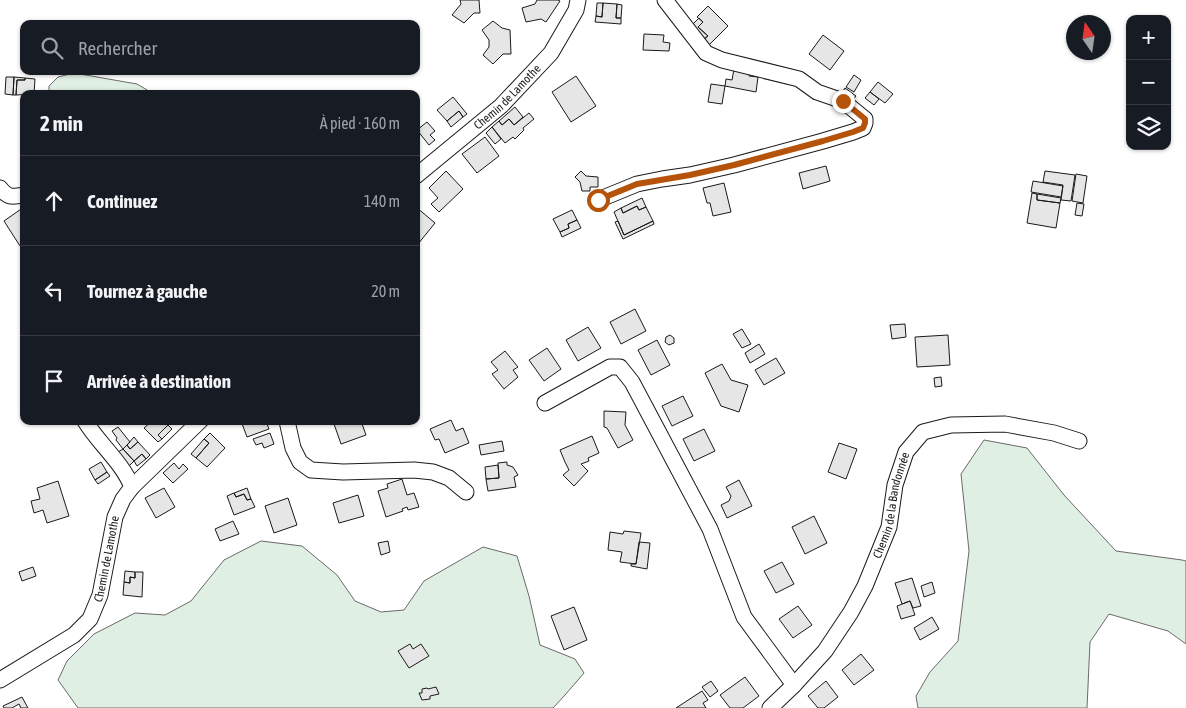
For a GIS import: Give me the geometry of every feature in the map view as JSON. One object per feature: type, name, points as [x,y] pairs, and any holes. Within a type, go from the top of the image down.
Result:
[{"type":"street","name":"Chemin de Lamothe","points":[[420,173],[501,106],[551,53],[576,10],[578,0]]},
{"type":"street","points":[[598,200],[637,184],[699,173],[823,141],[863,128],[865,123],[865,119],[843,101],[817,92],[799,80],[722,60],[706,53],[665,0]]},
{"type":"street","points":[[0,188],[12,197],[20,196]]},
{"type":"street","points":[[545,403],[610,367],[620,367],[632,382],[710,529],[744,617],[794,686]]},
{"type":"street","name":"Chemin de la Bandonnée","points":[[770,708],[794,686],[824,652],[851,612],[865,586],[889,527],[895,485],[906,452],[923,432],[951,425],[1005,424],[1054,433],[1079,441]]},
{"type":"street","points":[[87,425],[127,475],[132,487]]},
{"type":"street","name":"Chemin de Lamothe","points":[[0,680],[74,635],[90,620],[100,595],[115,517],[123,499],[132,487],[196,425]]},
{"type":"street","points":[[288,425],[293,448],[300,462],[312,470],[343,472],[414,470],[433,472],[449,478],[466,492]]},
{"type":"green space","points":[[85,75],[137,84],[147,90],[49,90],[49,86],[58,77]]},
{"type":"green space","points":[[984,440],[1027,448],[1064,495],[1116,551],[1186,561],[1186,644],[1168,631],[1109,614],[1090,642],[1087,708],[918,708],[916,696],[930,672],[958,641],[969,551],[961,474]]},
{"type":"green space","points":[[261,541],[302,546],[337,575],[355,601],[381,612],[404,610],[424,581],[483,547],[517,556],[529,596],[540,645],[575,659],[584,673],[553,708],[78,708],[58,680],[67,661],[94,634],[135,613],[165,615],[191,601],[224,560]]},
{"type":"building","points":[[460,0],[479,0],[480,13],[474,13],[464,23],[452,15],[461,4]]},
{"type":"building","points":[[537,0],[560,1],[546,22],[541,19],[526,22],[522,8],[535,4]]},
{"type":"building","points":[[597,3],[603,3],[602,17],[596,16]]},
{"type":"building","points":[[603,3],[617,4],[616,18],[621,18],[621,24],[595,22],[596,16],[602,17]]},
{"type":"building","points":[[617,4],[622,5],[621,18],[616,18]]},
{"type":"building","points":[[708,6],[728,26],[709,45],[704,39],[708,36],[698,27],[703,22],[697,17]]},
{"type":"building","points":[[699,18],[703,22],[698,27],[708,36],[704,39],[691,26]]},
{"type":"building","points":[[493,21],[502,28],[510,30],[511,54],[503,54],[493,64],[483,55],[489,47],[489,40],[482,30]]},
{"type":"building","points":[[644,34],[664,35],[663,42],[670,43],[669,51],[643,50]]},
{"type":"building","points":[[823,35],[844,51],[830,70],[809,54]]},
{"type":"building","points":[[734,69],[749,72],[749,76],[758,77],[756,92],[725,86],[726,79],[732,80]]},
{"type":"building","points":[[854,75],[861,80],[854,92],[846,87]]},
{"type":"building","points":[[576,76],[596,106],[571,122],[552,92]]},
{"type":"building","points":[[6,77],[14,77],[13,95],[5,94]]},
{"type":"building","points":[[14,77],[25,78],[25,80],[17,80],[16,95],[13,95]]},
{"type":"building","points":[[25,78],[35,79],[34,90],[20,90],[20,95],[16,95],[17,80],[25,80]]},
{"type":"building","points":[[878,82],[893,94],[885,103],[870,92]]},
{"type":"building","points":[[711,84],[725,86],[722,104],[708,102]]},
{"type":"building","points":[[845,88],[856,96],[851,102],[841,94]]},
{"type":"building","points":[[870,92],[879,99],[874,105],[865,98]]},
{"type":"building","points":[[453,97],[467,114],[463,117],[459,111],[447,121],[437,110]]},
{"type":"building","points":[[515,107],[523,117],[514,125],[509,119],[502,125],[499,121]]},
{"type":"building","points":[[459,111],[463,117],[451,127],[447,121]]},
{"type":"building","points":[[529,113],[534,119],[523,128],[524,130],[515,139],[513,137],[505,143],[492,127],[499,121],[502,125],[509,119],[514,125]]},
{"type":"building","points":[[427,122],[435,131],[430,135],[435,140],[429,145],[420,134],[420,128]]},
{"type":"building","points":[[492,127],[501,139],[495,144],[486,133]]},
{"type":"building","points":[[485,137],[499,156],[477,173],[462,154]]},
{"type":"building","points":[[826,166],[830,181],[803,189],[799,173]]},
{"type":"building","points":[[446,171],[463,189],[439,212],[431,204],[438,198],[429,188]]},
{"type":"building","points":[[581,171],[586,176],[598,177],[598,187],[590,187],[590,191],[582,191],[580,182],[575,177]]},
{"type":"building","points":[[1045,171],[1075,175],[1071,201],[1061,200],[1063,185],[1043,182]]},
{"type":"building","points":[[1076,174],[1087,176],[1083,203],[1072,201]]},
{"type":"building","points":[[1033,181],[1063,186],[1061,197],[1031,192]]},
{"type":"building","points":[[724,183],[731,212],[713,216],[710,203],[707,203],[703,188]]},
{"type":"building","points":[[1032,193],[1037,194],[1037,200],[1060,203],[1056,228],[1027,223]]},
{"type":"building","points":[[1037,194],[1061,198],[1060,203],[1037,200]]},
{"type":"building","points":[[642,198],[646,207],[639,210],[637,206],[623,213],[621,208]]},
{"type":"building","points":[[1077,203],[1084,204],[1082,216],[1075,215]]},
{"type":"building","points":[[637,206],[639,210],[646,207],[653,221],[624,235],[614,212],[621,208],[623,213]]},
{"type":"building","points":[[20,210],[20,246],[4,221]]},
{"type":"building","points":[[420,210],[435,223],[420,242]]},
{"type":"building","points":[[572,210],[577,220],[568,224],[569,228],[560,232],[553,219]]},
{"type":"building","points":[[577,220],[581,228],[562,237],[560,232],[569,228],[568,224]]},
{"type":"building","points":[[618,221],[624,235],[653,221],[654,224],[623,239],[615,222]]},
{"type":"building","points":[[635,309],[646,331],[621,344],[610,322]]},
{"type":"building","points":[[905,324],[906,337],[892,339],[890,325]]},
{"type":"building","points":[[588,327],[601,348],[578,361],[566,340]]},
{"type":"building","points":[[742,329],[751,344],[742,348],[733,334]]},
{"type":"building","points":[[670,335],[674,338],[674,343],[669,345],[665,342],[666,337]]},
{"type":"building","points":[[948,335],[950,365],[917,367],[915,337]]},
{"type":"building","points":[[657,340],[670,365],[651,375],[638,350]]},
{"type":"building","points":[[759,344],[765,354],[750,363],[745,353]]},
{"type":"building","points":[[547,348],[561,369],[544,381],[529,360]]},
{"type":"building","points":[[505,351],[518,367],[513,370],[518,377],[504,389],[492,374],[498,370],[491,362]]},
{"type":"building","points":[[776,358],[785,373],[764,385],[755,370]]},
{"type":"building","points":[[722,364],[731,380],[748,385],[739,412],[721,406],[705,373]]},
{"type":"building","points":[[941,377],[942,386],[935,387],[934,378]]},
{"type":"building","points":[[683,396],[693,416],[672,426],[662,406]]},
{"type":"building","points":[[604,411],[626,412],[625,425],[633,440],[618,448],[607,428],[604,427]]},
{"type":"building","points":[[451,420],[456,431],[463,428],[469,443],[445,453],[439,439],[435,440],[430,429]]},
{"type":"building","points":[[147,425],[168,425],[158,435],[162,439],[158,442],[144,428]]},
{"type":"building","points":[[168,425],[172,429],[162,439],[158,435]]},
{"type":"building","points":[[242,425],[267,425],[269,429],[247,437]]},
{"type":"building","points":[[334,425],[362,425],[366,435],[341,444]]},
{"type":"building","points":[[118,427],[130,442],[123,449],[112,431]]},
{"type":"building","points":[[704,429],[715,451],[694,461],[683,439]]},
{"type":"building","points":[[210,433],[225,448],[207,467],[196,458],[209,443],[204,439]]},
{"type":"building","points":[[270,433],[274,444],[264,448],[262,443],[256,445],[253,439]]},
{"type":"building","points":[[592,436],[599,453],[588,458],[589,461],[581,464],[588,471],[574,486],[563,475],[569,470],[560,450]]},
{"type":"building","points":[[134,437],[138,442],[130,449],[127,445]]},
{"type":"building","points":[[204,439],[209,443],[196,458],[191,454]]},
{"type":"building","points":[[502,441],[504,451],[481,455],[479,445]]},
{"type":"building","points":[[138,442],[150,455],[146,459],[142,454],[134,461],[123,449],[127,445],[130,449]]},
{"type":"building","points":[[839,443],[857,449],[846,479],[828,472]]},
{"type":"building","points":[[123,449],[134,461],[129,466],[118,452]]},
{"type":"building","points":[[142,454],[146,459],[137,466],[134,461]]},
{"type":"building","points":[[101,462],[107,472],[95,480],[89,469]]},
{"type":"building","points":[[507,462],[507,465],[513,467],[518,475],[514,477],[516,487],[488,491],[486,479],[499,478],[498,463]]},
{"type":"building","points":[[174,463],[179,469],[183,464],[188,469],[173,483],[163,473]]},
{"type":"building","points":[[498,465],[499,478],[486,479],[485,467]]},
{"type":"building","points":[[107,472],[110,476],[98,484],[95,480]]},
{"type":"building","points":[[402,479],[407,495],[414,493],[419,507],[408,510],[407,507],[402,509],[403,511],[386,517],[378,491],[388,488],[387,484]]},
{"type":"building","points":[[739,480],[752,506],[727,518],[721,505],[729,501],[731,496],[726,487]]},
{"type":"building","points":[[58,481],[69,516],[47,523],[43,510],[34,513],[31,501],[40,499],[37,488]]},
{"type":"building","points":[[164,488],[175,507],[156,518],[145,498]]},
{"type":"building","points":[[247,488],[251,499],[247,500],[244,494],[236,497],[234,493]]},
{"type":"building","points":[[234,493],[236,497],[244,494],[247,500],[251,499],[255,507],[234,515],[227,496]]},
{"type":"building","points":[[358,495],[364,516],[339,523],[333,503]]},
{"type":"building","points":[[288,498],[297,525],[274,533],[265,506]]},
{"type":"building","points":[[814,516],[827,543],[805,554],[792,527]]},
{"type":"building","points":[[233,521],[239,534],[220,541],[215,529]]},
{"type":"building","points":[[624,531],[641,533],[636,564],[620,562],[622,552],[608,550],[610,532],[623,534]]},
{"type":"building","points":[[388,541],[390,552],[381,555],[378,543]]},
{"type":"building","points":[[639,542],[650,543],[647,569],[631,566],[631,564],[636,564]]},
{"type":"building","points":[[782,562],[794,584],[776,593],[764,571]]},
{"type":"building","points":[[33,567],[36,576],[22,581],[19,572]]},
{"type":"building","points":[[125,571],[135,572],[135,578],[130,577],[130,583],[124,582]]},
{"type":"building","points":[[135,572],[143,572],[142,597],[123,595],[124,582],[130,583],[130,577],[135,578]]},
{"type":"building","points":[[912,578],[921,606],[913,608],[910,601],[902,604],[895,583]]},
{"type":"building","points":[[932,582],[935,593],[924,597],[921,586]]},
{"type":"building","points":[[910,601],[915,615],[901,619],[897,606]]},
{"type":"building","points":[[798,606],[812,625],[793,638],[779,619]]},
{"type":"building","points":[[574,607],[587,640],[564,650],[551,616]]},
{"type":"building","points":[[932,617],[939,629],[920,640],[914,628]]},
{"type":"building","points":[[410,644],[413,649],[421,644],[429,656],[409,668],[398,651]]},
{"type":"building","points":[[861,654],[874,670],[854,685],[842,670]]},
{"type":"building","points":[[745,677],[759,696],[743,708],[730,708],[720,695]]},
{"type":"building","points":[[711,681],[718,691],[710,697],[702,687]]},
{"type":"building","points":[[826,681],[838,697],[824,708],[818,708],[808,696]]},
{"type":"building","points":[[436,687],[439,694],[430,696],[430,699],[422,700],[419,693],[422,693],[422,689]]},
{"type":"building","points":[[702,691],[708,700],[703,703],[706,708],[676,708]]},
{"type":"building","points":[[22,697],[28,708],[21,708],[19,704],[12,708],[4,708],[3,706]]},
{"type":"route","points":[[598,200],[637,184],[734,165],[863,128],[865,119],[843,101]]}]
